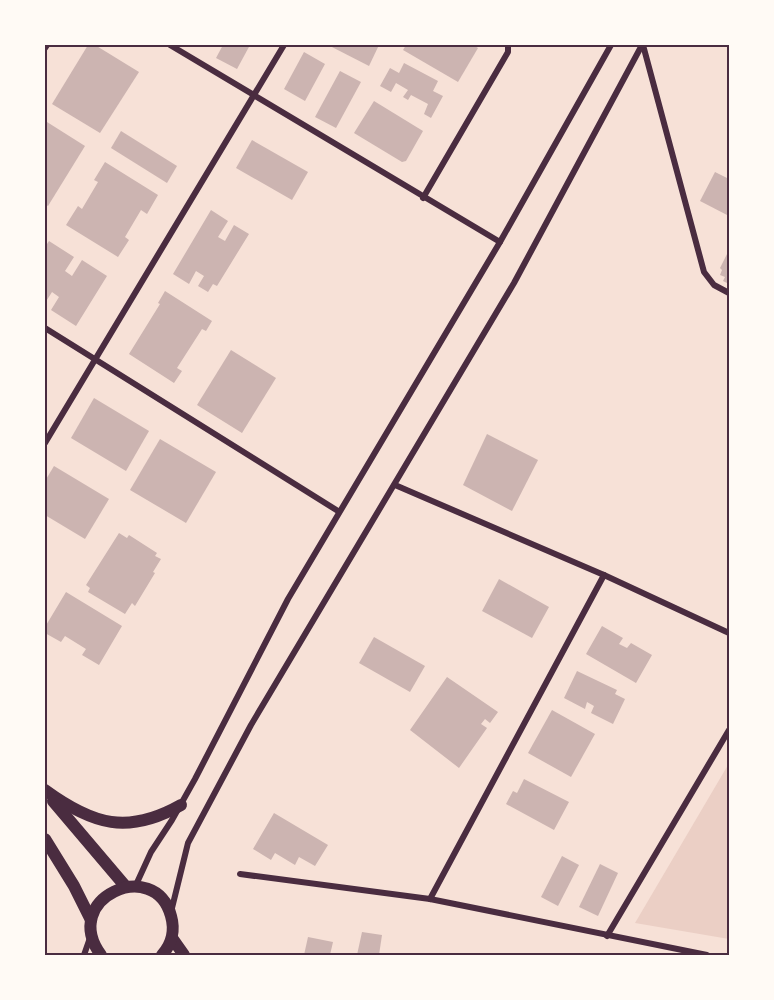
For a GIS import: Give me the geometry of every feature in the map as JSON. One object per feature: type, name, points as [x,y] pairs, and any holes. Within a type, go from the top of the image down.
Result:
[{"type":"main road","points":[[45,790],[86,816],[114,824],[150,819],[181,805]]},
{"type":"main road","points":[[45,790],[130,887],[154,893],[170,913],[172,938],[184,955]]},
{"type":"main road","points":[[45,839],[74,886],[91,920]]},
{"type":"main road","points":[[101,955],[91,934],[91,920],[96,907],[105,897],[130,887]]},
{"type":"main road","points":[[162,955],[172,938]]},
{"type":"street","points":[[170,45],[500,242]]},
{"type":"street","points":[[45,443],[97,360],[252,94],[284,45]]},
{"type":"street","points":[[423,198],[508,52],[508,45]]},
{"type":"street","points":[[130,887],[181,805],[288,599],[338,511],[500,242],[611,45]]},
{"type":"street","points":[[643,45],[704,272],[714,285],[729,293]]},
{"type":"street","points":[[170,913],[188,843],[231,762],[514,283],[643,45]]},
{"type":"street","points":[[45,328],[338,511]]},
{"type":"street","points":[[395,485],[604,575],[729,633]]},
{"type":"street","points":[[430,899],[604,575]]},
{"type":"street","points":[[607,936],[729,730]]},
{"type":"street","points":[[240,874],[430,899],[707,955]]},
{"type":"street","points":[[84,955],[91,934]]},
{"type":"shaded area","points":[[728,765],[729,939],[635,923]]},
{"type":"building","points":[[88,45],[95,45],[139,72],[100,133],[52,104]]},
{"type":"building","points":[[223,45],[250,45],[237,69],[216,58]]},
{"type":"building","points":[[328,45],[379,45],[369,66]]},
{"type":"building","points":[[406,45],[473,45],[478,48],[458,82],[403,50]]},
{"type":"building","points":[[304,52],[325,64],[305,101],[284,89]]},
{"type":"building","points":[[404,63],[438,81],[433,91],[443,96],[431,118],[424,114],[428,104],[411,95],[408,100],[403,97],[408,90],[396,83],[391,92],[380,86],[390,68],[399,73]]},
{"type":"building","points":[[340,71],[361,82],[336,128],[315,117]]},
{"type":"building","points":[[374,101],[423,131],[406,161],[402,162],[354,133]]},
{"type":"building","points":[[47,122],[85,146],[48,206],[45,204]]},
{"type":"building","points":[[121,131],[177,166],[167,183],[111,148]]},
{"type":"building","points":[[252,140],[308,172],[292,200],[236,168]]},
{"type":"building","points":[[105,162],[158,195],[147,214],[141,210],[125,237],[129,240],[118,257],[66,225],[78,206],[82,209],[98,182],[94,180]]},
{"type":"building","points":[[715,172],[729,179],[729,216],[700,201]]},
{"type":"building","points":[[211,210],[228,221],[218,237],[225,241],[234,225],[249,234],[217,286],[213,284],[208,292],[198,286],[204,276],[196,271],[189,284],[173,274]]},
{"type":"building","points":[[49,241],[74,257],[65,271],[72,276],[82,260],[107,276],[76,326],[51,310],[59,297],[52,292],[45,303],[45,247]]},
{"type":"building","points":[[729,250],[729,284],[723,281],[725,277],[720,275],[722,270],[720,268]]},
{"type":"building","points":[[165,291],[212,321],[206,331],[202,329],[177,368],[182,371],[174,383],[129,354],[160,304],[158,303]]},
{"type":"building","points":[[231,350],[276,378],[242,433],[197,405]]},
{"type":"building","points":[[94,398],[149,431],[126,471],[71,438]]},
{"type":"building","points":[[487,434],[538,460],[512,511],[463,485]]},
{"type":"building","points":[[160,439],[216,472],[186,523],[130,490]]},
{"type":"building","points":[[54,466],[109,499],[85,539],[45,515],[45,481]]},
{"type":"building","points":[[119,533],[127,538],[129,535],[157,553],[155,556],[161,559],[135,606],[132,603],[125,614],[88,592],[90,588],[86,585]]},
{"type":"building","points":[[499,579],[549,607],[532,638],[482,611]]},
{"type":"building","points":[[66,592],[122,626],[99,665],[82,655],[86,649],[65,636],[61,642],[45,633],[45,627]]},
{"type":"building","points":[[602,626],[623,638],[619,644],[627,648],[631,643],[652,655],[636,683],[586,654]]},
{"type":"building","points":[[374,637],[425,666],[410,692],[359,663]]},
{"type":"building","points":[[577,671],[617,690],[615,694],[625,699],[613,724],[591,713],[594,706],[587,702],[585,709],[564,698]]},
{"type":"building","points":[[447,677],[498,712],[490,723],[485,719],[481,724],[487,728],[459,768],[410,730]]},
{"type":"building","points":[[552,710],[595,734],[571,777],[528,753]]},
{"type":"building","points":[[524,779],[569,802],[554,830],[506,804],[513,791],[517,793]]},
{"type":"building","points":[[274,813],[328,845],[315,866],[299,857],[295,865],[275,853],[271,860],[253,849]]},
{"type":"building","points":[[562,856],[579,865],[558,906],[541,897]]},
{"type":"building","points":[[600,864],[618,873],[598,916],[579,907]]},
{"type":"building","points":[[362,932],[382,935],[379,955],[357,955]]},
{"type":"building","points":[[308,937],[333,942],[330,955],[304,955]]}]
